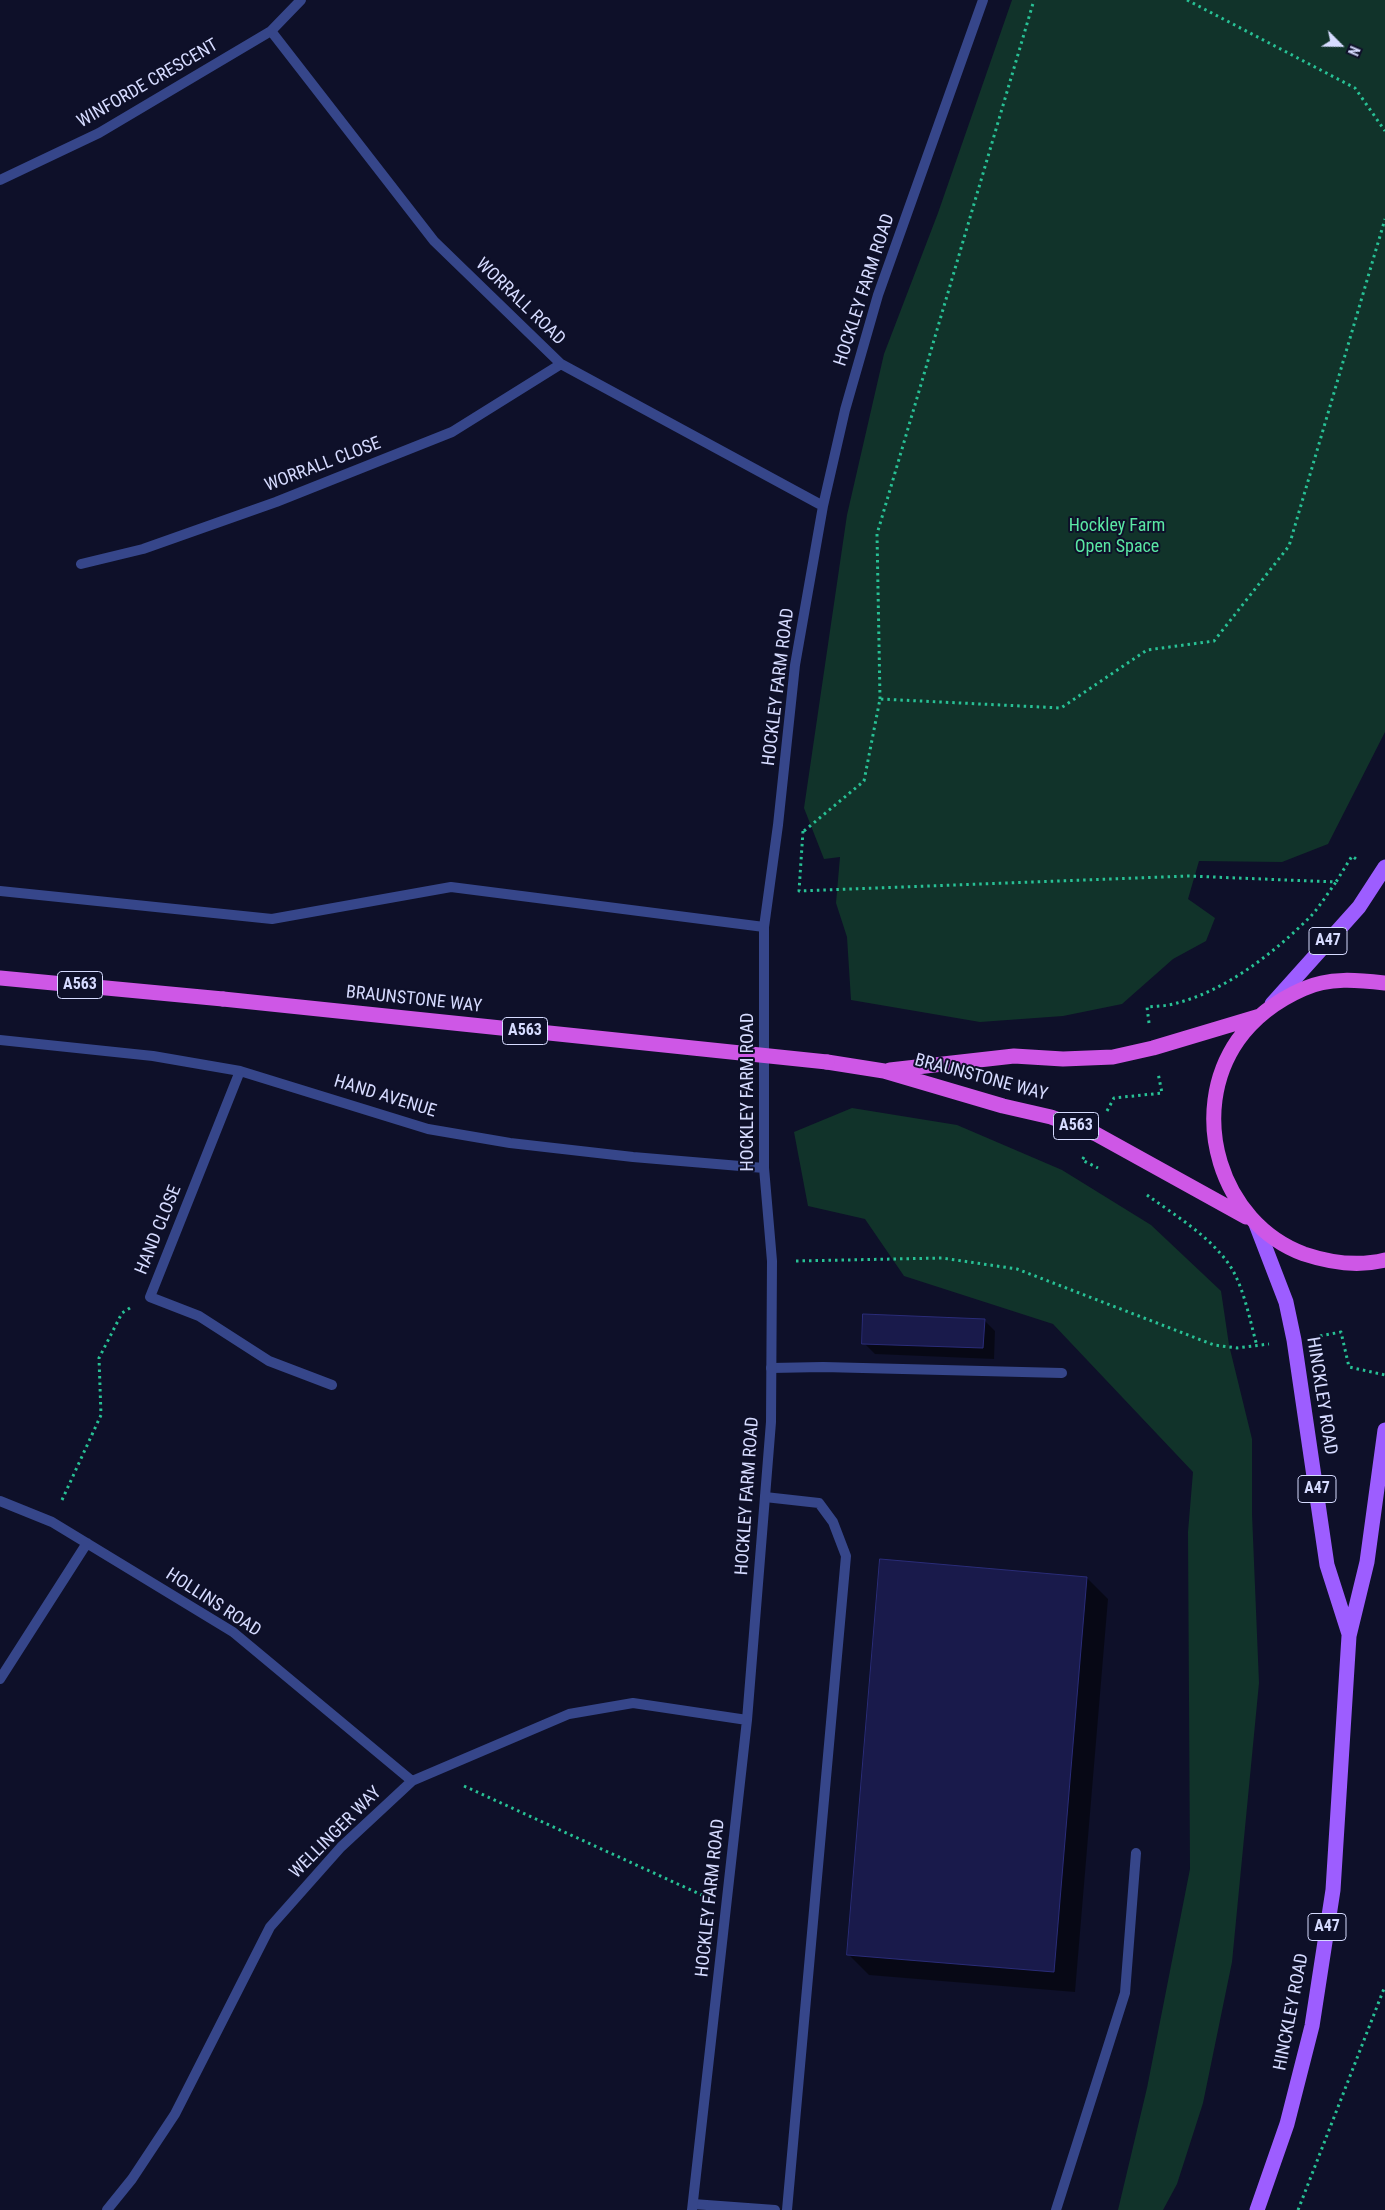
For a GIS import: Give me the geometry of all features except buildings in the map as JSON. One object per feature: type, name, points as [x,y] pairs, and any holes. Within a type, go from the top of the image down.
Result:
[{"type":"highway","name":"BRAUNSTONE WAY","points":[[0,978],[827,1062],[884,1070],[1003,1106],[1051,1117],[1096,1134],[1254,1222]]},
{"type":"highway","name":"A563","points":[[1385,983],[1348,979],[1304,988],[1263,1013],[1238,1040],[1223,1069],[1215,1101],[1213,1133],[1219,1165],[1233,1195],[1254,1222],[1288,1248],[1326,1262],[1366,1264],[1385,1260]]},
{"type":"highway","name":"BRAUNSTONE WAY","points":[[884,1070],[1014,1056],[1063,1059],[1113,1057],[1153,1048],[1263,1013]]},
{"type":"main road","name":"A47","points":[[1263,1013],[1359,907],[1383,871]]},
{"type":"main road","name":"HINCKLEY ROAD","points":[[1254,1222],[1286,1302],[1294,1340],[1328,1565],[1349,1636]]},
{"type":"main road","name":"HINCKLEY ROAD","points":[[1257,2210],[1287,2124],[1312,2026],[1332,1890],[1349,1636],[1367,1562],[1385,1430]]},
{"type":"street","name":"WINFORDE CRESCENT","points":[[0,180],[99,133],[271,31],[301,0]]},
{"type":"street","name":"HOCKLEY FARM ROAD","points":[[692,2207],[747,1720],[771,1422],[772,1261],[764,1168],[764,927],[778,825],[795,665],[823,506],[845,410],[878,295],[983,0]]},
{"type":"street","name":"WORRALL ROAD","points":[[271,31],[434,242],[561,364],[823,506]]},
{"type":"street","name":"WORRALL CLOSE","points":[[81,564],[161,542],[276,502],[452,432],[561,364]]},
{"type":"street","points":[[0,891],[272,919],[451,887],[764,927]]},
{"type":"street","name":"HAND AVENUE","points":[[0,1040],[153,1056],[240,1071],[428,1129],[510,1143],[633,1157],[764,1168]]},
{"type":"street","name":"HAND CLOSE","points":[[240,1071],[150,1296],[199,1316],[270,1361],[332,1385]]},
{"type":"street","points":[[771,1368],[823,1366],[1062,1373]]},
{"type":"street","points":[[764,1497],[818,1503],[833,1522],[846,1556],[787,2210]]},
{"type":"street","name":"HOLLINS ROAD","points":[[0,1501],[52,1522],[233,1632],[412,1781]]},
{"type":"street","points":[[0,1679],[87,1543]]},
{"type":"street","name":"WELLINGER WAY","points":[[107,2210],[132,2179],[175,2114],[270,1927],[341,1847],[412,1781],[569,1714],[633,1702],[747,1720]]},
{"type":"street","points":[[1056,2210],[1125,1993],[1136,1853]]},
{"type":"street","points":[[692,2207],[775,2210]]},
{"type":"path","points":[[1034,0],[877,534],[880,699],[864,781],[804,831],[799,891],[1188,876],[1336,882],[1352,856],[1383,871]]},
{"type":"path","points":[[1186,0],[1355,88],[1385,131]]},
{"type":"path","points":[[880,699],[1061,708],[1147,650],[1214,642],[1289,546],[1385,219]]},
{"type":"path","points":[[778,825],[804,831]]},
{"type":"path","points":[[772,1261],[942,1258],[1017,1269],[1214,1345],[1237,1348],[1341,1332],[1349,1367],[1385,1375]]},
{"type":"path","points":[[52,1522],[101,1415],[99,1358],[122,1313],[150,1296]]},
{"type":"path","points":[[433,1772],[727,1907]]},
{"type":"path","points":[[1298,2210],[1385,1986]]},
{"type":"green space","name":"Hockley Farm Open Space","points":[[1012,0],[1385,0],[1385,732],[1328,844],[1282,862],[1199,861],[1188,899],[1215,918],[1206,941],[1173,959],[1122,1004],[1063,1016],[980,1022],[851,1000],[847,937],[836,903],[840,857],[824,859],[804,808],[847,515],[884,354],[938,213]]},
{"type":"green space","points":[[852,1108],[957,1125],[1062,1170],[1151,1225],[1221,1291],[1229,1345],[1252,1439],[1252,1514],[1259,1683],[1232,1962],[1203,2103],[1177,2184],[1163,2210],[1118,2210],[1147,2088],[1190,1869],[1188,1532],[1193,1472],[1053,1324],[904,1276],[865,1219],[808,1206],[794,1132]]}]
